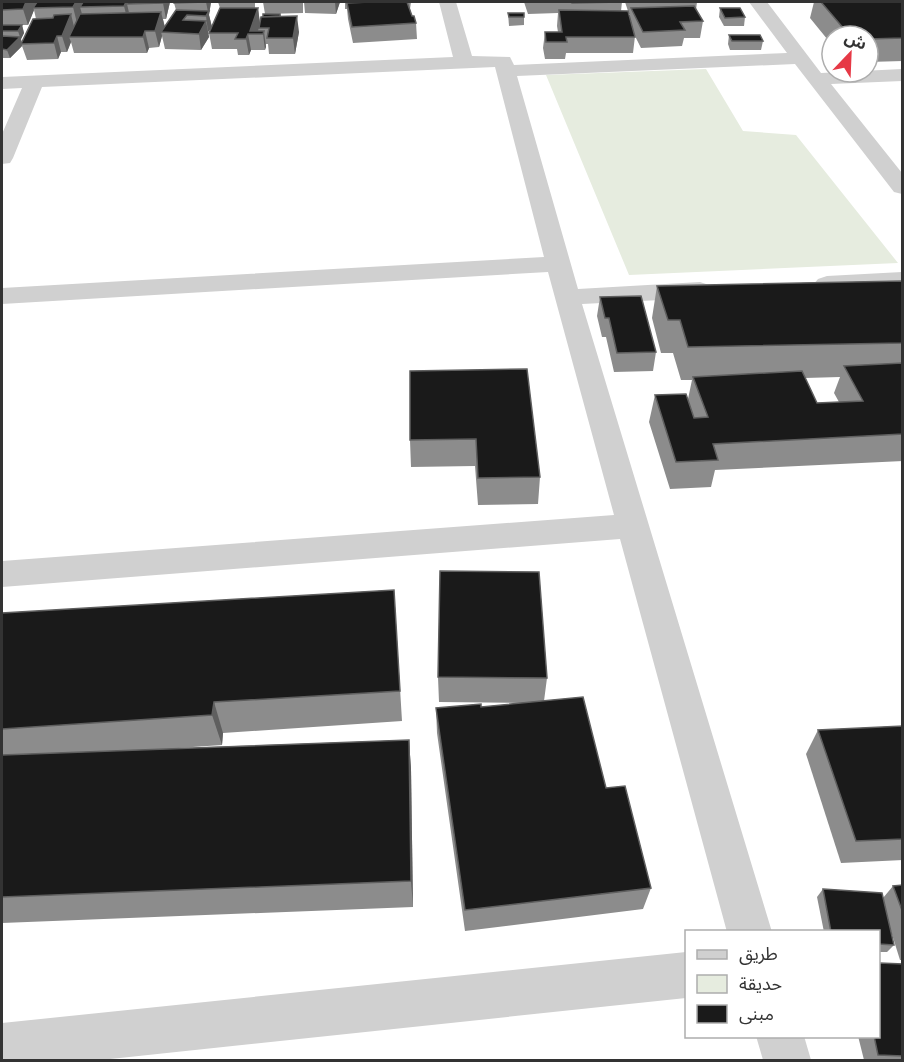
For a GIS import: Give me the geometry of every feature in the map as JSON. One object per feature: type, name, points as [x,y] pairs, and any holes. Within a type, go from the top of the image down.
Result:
[{"type":"street","points":[[447,2],[464,62]]},
{"type":"street","points":[[758,2],[816,79],[903,187]]},
{"type":"street","points":[[506,71],[800,58]]},
{"type":"street","points":[[2,83],[503,61],[567,297],[749,930]]},
{"type":"street","points":[[816,79],[903,75]]},
{"type":"street","points":[[2,158],[35,81]]},
{"type":"street","points":[[2,296],[558,264]]},
{"type":"street","points":[[807,285],[903,280]]},
{"type":"street","points":[[567,297],[723,289]]},
{"type":"street","points":[[2,574],[634,526]]},
{"type":"street","points":[[2,1047],[685,975]]},
{"type":"street","points":[[781,1038],[787,1060]]},
{"type":"green space","points":[[706,69],[743,131],[796,135],[898,263],[629,275],[546,75]]},
{"type":"building","points":[[2,2],[26,2],[23,9],[2,10]]},
{"type":"building","points":[[37,2],[76,2],[73,7],[33,8]]},
{"type":"building","points":[[83,2],[126,2],[124,6],[80,7]]},
{"type":"building","points":[[128,2],[163,2],[163,3],[127,4]]},
{"type":"building","points":[[407,2],[416,23],[352,27],[347,3]]},
{"type":"building","points":[[571,2],[622,2],[572,3]]},
{"type":"building","points":[[821,2],[903,2],[903,38],[880,39],[880,24],[840,24]]},
{"type":"building","points":[[694,6],[703,21],[680,22],[685,30],[643,32],[631,8]]},
{"type":"building","points":[[220,8],[258,8],[250,31],[264,31],[263,34],[248,34],[246,39],[235,39],[238,33],[209,33]]},
{"type":"building","points":[[720,8],[740,8],[745,17],[725,18]]},
{"type":"building","points":[[176,10],[209,11],[206,16],[187,15],[183,20],[206,21],[199,34],[161,32]]},
{"type":"building","points":[[559,10],[628,11],[635,37],[566,37],[567,42],[546,42],[545,32],[562,32]]},
{"type":"building","points":[[161,12],[155,31],[145,31],[143,37],[69,37],[80,14]]},
{"type":"building","points":[[508,13],[524,13],[524,17],[509,17]]},
{"type":"building","points":[[71,14],[62,36],[57,36],[54,43],[21,44],[33,19]]},
{"type":"building","points":[[263,14],[280,14],[280,16],[263,17]]},
{"type":"building","points":[[297,16],[293,38],[267,38],[269,28],[259,28],[261,17]]},
{"type":"building","points":[[2,25],[22,25],[18,31],[2,31]]},
{"type":"building","points":[[729,35],[760,35],[763,41],[732,41]]},
{"type":"building","points":[[2,36],[20,37],[7,50],[2,49]]},
{"type":"building","points":[[903,281],[903,343],[688,347],[680,320],[668,320],[657,286]]},
{"type":"building","points":[[641,296],[656,352],[617,353],[609,318],[605,318],[600,297]]},
{"type":"building","points":[[903,363],[903,434],[713,444],[718,460],[676,462],[655,395],[686,394],[694,418],[708,417],[693,377],[802,371],[817,403],[863,401],[844,366]]},
{"type":"building","points":[[527,369],[540,477],[478,478],[476,439],[410,440],[410,371]]},
{"type":"building","points":[[440,571],[539,572],[547,678],[438,677]]},
{"type":"building","points":[[394,590],[400,691],[214,702],[212,715],[2,729],[2,613]]},
{"type":"building","points":[[583,697],[606,788],[625,786],[651,888],[465,910],[436,708],[481,704],[481,707]]},
{"type":"building","points":[[903,726],[903,839],[856,841],[818,730]]},
{"type":"building","points":[[409,740],[411,881],[2,897],[2,755]]},
{"type":"building","points":[[903,885],[903,913],[893,886]]},
{"type":"building","points":[[823,889],[882,893],[894,945],[880,944],[880,930],[831,930]]},
{"type":"building","points":[[880,963],[903,964],[903,1056],[878,1055],[874,1038],[880,1038]]}]
